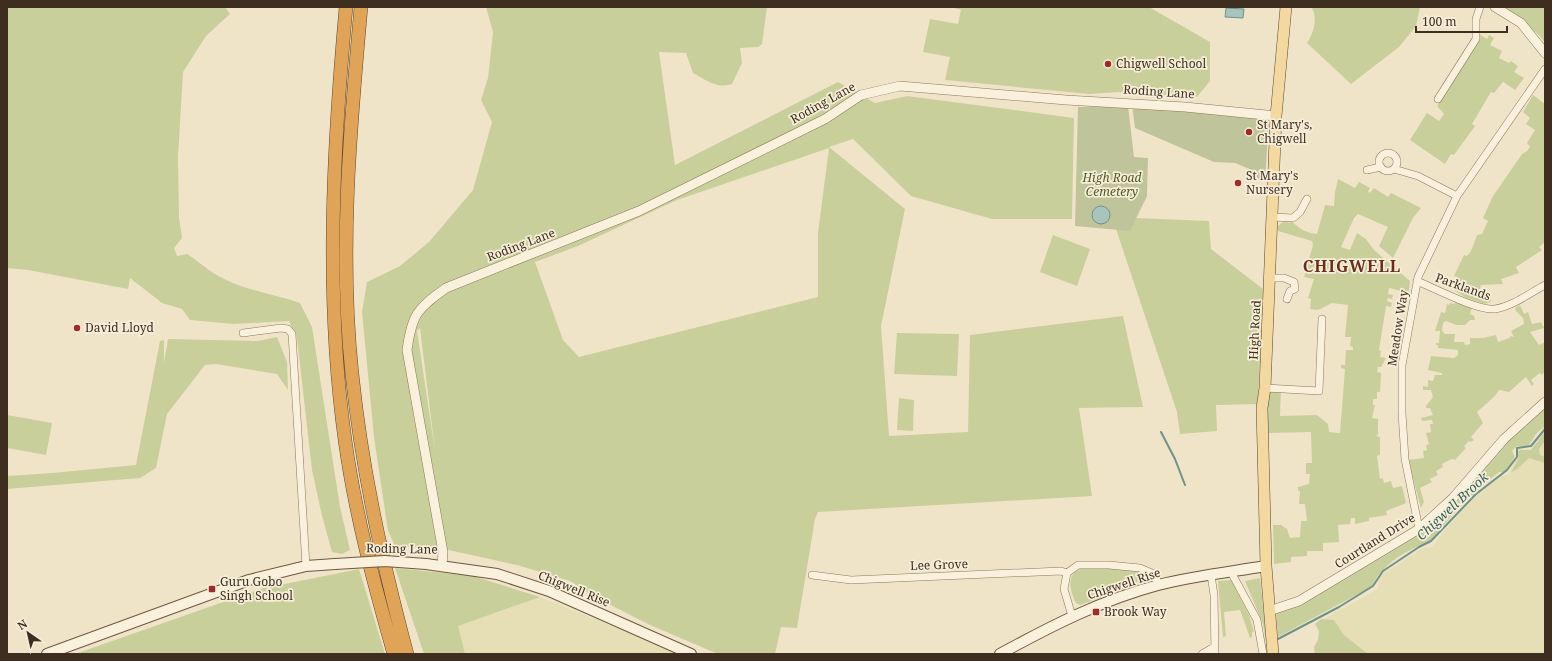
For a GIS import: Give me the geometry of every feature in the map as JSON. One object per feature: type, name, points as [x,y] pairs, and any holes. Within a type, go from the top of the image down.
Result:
[{"type":"highway","points":[[346,7],[337,108],[332,242],[334,312],[338,371],[345,440],[360,524],[375,587],[394,654]]},
{"type":"highway","points":[[361,7],[352,108],[346,243],[348,317],[352,374],[362,456],[374,522],[407,654]]},
{"type":"main road","name":"High Road","points":[[1273,654],[1266,566],[1262,408],[1265,388],[1276,116],[1286,7]]},
{"type":"main road","name":"Roding Lane","points":[[47,654],[248,580],[306,566],[385,561],[442,565]]},
{"type":"main road","name":"Chigwell Rise","points":[[442,565],[497,574],[549,591],[690,654]]},
{"type":"main road","name":"Chigwell Rise","points":[[1000,654],[1072,616],[1131,593],[1159,585],[1266,566]]},
{"type":"street","points":[[1438,99],[1476,39],[1476,19],[1480,7]]},
{"type":"street","points":[[1495,7],[1521,23],[1545,53]]},
{"type":"street","name":"Meadow Way","points":[[1419,529],[1404,459],[1402,413],[1402,365],[1417,281],[1434,241],[1457,196],[1545,68]]},
{"type":"street","name":"Roding Lane","points":[[442,565],[443,552],[407,350],[415,315],[428,301],[446,288],[639,211],[825,119],[861,95],[900,86],[1066,100],[1185,107],[1276,116]]},
{"type":"street","points":[[1394,169],[1397,164],[1397,159],[1390,153],[1384,154],[1380,158],[1381,167],[1386,171],[1394,169],[1418,176],[1457,196]]},
{"type":"street","points":[[1367,170],[1381,167]]},
{"type":"street","points":[[1272,217],[1293,218],[1300,212],[1307,199]]},
{"type":"street","points":[[1270,278],[1284,278],[1294,282],[1295,289],[1290,291],[1287,299]]},
{"type":"street","name":"Parklands","points":[[1417,281],[1448,295],[1483,307],[1494,309],[1508,305],[1545,285]]},
{"type":"street","points":[[1265,388],[1319,390],[1322,319]]},
{"type":"street","points":[[243,333],[281,328],[288,329],[292,334],[306,566]]},
{"type":"street","name":"Courtland Drive","points":[[1269,611],[1299,601],[1419,529],[1453,498],[1504,439],[1545,402]]},
{"type":"street","name":"Lee Grove","points":[[812,575],[851,580],[1067,573],[1078,566],[1109,565],[1140,568],[1154,574],[1159,585]]},
{"type":"street","points":[[1231,572],[1257,620],[1263,654]]},
{"type":"street","points":[[1067,573],[1064,589],[1072,616]]},
{"type":"street","points":[[1202,654],[1214,650],[1214,595],[1211,576]]},
{"type":"shaded area","points":[[1545,431],[1545,654],[1360,654],[1325,618],[1378,589],[1379,580],[1385,573],[1421,549],[1432,547],[1444,531],[1478,494],[1501,475],[1508,475],[1518,457],[1516,452],[1519,449],[1530,450]]},
{"type":"shaded area","points":[[540,597],[682,654],[465,654],[457,626]]},
{"type":"green space","points":[[7,7],[225,7],[230,14],[206,36],[183,72],[178,157],[179,218],[182,238],[174,248],[177,256],[187,254],[211,272],[235,284],[300,303],[312,327],[340,507],[350,550],[342,554],[332,552],[322,516],[312,470],[297,338],[289,321],[233,324],[190,320],[182,309],[162,303],[130,278],[128,289],[28,270],[7,268]]},
{"type":"green space","points":[[486,7],[767,7],[762,44],[758,47],[740,48],[742,63],[732,84],[716,85],[693,73],[686,53],[659,52],[675,165],[838,82],[875,103],[907,96],[1074,118],[1072,219],[992,219],[911,196],[853,139],[829,147],[905,209],[881,326],[889,436],[968,432],[970,335],[1123,316],[1143,407],[1079,408],[1092,496],[818,512],[815,519],[797,628],[781,627],[775,654],[718,654],[650,625],[593,596],[570,581],[517,565],[430,546],[396,548],[388,531],[374,437],[362,312],[367,282],[400,266],[429,242],[473,190],[492,122],[481,100],[488,78],[493,32]],"holes":[[[829,148],[818,233],[818,297],[579,357],[563,340],[535,262],[578,246],[677,200]],[[420,328],[435,451],[417,331]]]},
{"type":"green space","name":"Chigwell School","points":[[951,7],[1149,7],[1210,42],[1210,81],[1197,97],[1119,92],[1089,94],[945,80],[950,57],[923,52],[930,19],[958,24],[961,10]]},
{"type":"green space","points":[[1311,7],[1420,7],[1416,26],[1399,47],[1351,84],[1307,43],[1313,30],[1315,20]]},
{"type":"green space","points":[[1503,7],[1545,7],[1545,43],[1539,35]]},
{"type":"green space","points":[[1479,34],[1487,39],[1489,35],[1494,38],[1490,45],[1502,51],[1499,58],[1509,63],[1511,61],[1518,66],[1514,72],[1524,78],[1515,90],[1503,82],[1494,93],[1491,92],[1472,124],[1475,126],[1454,155],[1451,154],[1445,164],[1410,140],[1427,113],[1439,121],[1444,114],[1437,106],[1479,42]]},
{"type":"green space","points":[[1533,95],[1545,104],[1545,242],[1539,247],[1542,250],[1516,267],[1519,273],[1501,279],[1503,284],[1481,285],[1479,291],[1492,301],[1485,304],[1466,298],[1453,289],[1458,278],[1454,276],[1464,255],[1467,256],[1471,251],[1477,235],[1482,234],[1488,221],[1483,218],[1493,196],[1522,154],[1530,147],[1527,143],[1535,130],[1526,124],[1530,118],[1523,112]]},
{"type":"green space","points":[[1132,105],[1269,119],[1265,180],[1259,181],[1254,171],[1235,163],[1214,162],[1135,128]]},
{"type":"green space","name":"High Road Cemetery","points":[[1128,106],[1134,157],[1148,158],[1147,196],[1130,231],[1075,226],[1078,107]]},
{"type":"green space","points":[[1338,179],[1355,188],[1359,182],[1370,188],[1368,191],[1370,193],[1374,188],[1388,197],[1391,193],[1421,208],[1413,218],[1393,258],[1379,246],[1388,227],[1358,214],[1354,218],[1341,247],[1350,250],[1357,233],[1366,239],[1374,250],[1410,281],[1408,297],[1405,292],[1389,288],[1388,294],[1393,295],[1392,299],[1388,298],[1387,301],[1392,303],[1391,307],[1386,306],[1379,350],[1381,351],[1380,357],[1386,358],[1381,367],[1378,367],[1377,372],[1381,373],[1380,392],[1377,392],[1377,399],[1373,399],[1373,405],[1375,405],[1372,418],[1378,419],[1378,434],[1376,436],[1380,437],[1380,455],[1377,456],[1380,479],[1383,478],[1384,483],[1391,481],[1393,488],[1402,486],[1406,503],[1386,511],[1387,515],[1369,518],[1369,521],[1355,524],[1355,518],[1351,518],[1350,524],[1338,525],[1339,542],[1323,543],[1323,551],[1307,551],[1307,556],[1291,557],[1291,562],[1274,564],[1273,525],[1281,525],[1287,529],[1290,538],[1300,537],[1301,521],[1307,521],[1305,504],[1299,504],[1300,491],[1298,491],[1298,487],[1309,484],[1310,474],[1306,474],[1306,463],[1312,463],[1311,432],[1267,433],[1267,388],[1281,388],[1280,416],[1317,415],[1328,424],[1329,432],[1340,433],[1345,369],[1341,368],[1341,365],[1345,365],[1346,350],[1353,350],[1353,347],[1350,346],[1351,337],[1345,337],[1348,305],[1332,303],[1318,310],[1310,309],[1311,299],[1308,298],[1314,279],[1304,277],[1313,245],[1312,241],[1278,231],[1277,227],[1282,222],[1290,223],[1291,221],[1302,230],[1317,234],[1325,205],[1334,206]]},
{"type":"green space","points":[[1112,217],[1209,221],[1211,249],[1263,289],[1258,404],[1216,405],[1217,431],[1180,434],[1177,412]]},
{"type":"green space","points":[[1053,235],[1090,249],[1077,286],[1040,272]]},
{"type":"green space","points":[[1455,302],[1472,307],[1470,314],[1474,316],[1475,320],[1470,320],[1465,325],[1457,325],[1446,321],[1443,323],[1442,331],[1445,334],[1455,334],[1454,342],[1464,342],[1465,345],[1470,344],[1470,338],[1483,338],[1496,335],[1498,342],[1511,336],[1514,337],[1511,331],[1524,324],[1523,318],[1515,310],[1516,307],[1520,305],[1524,314],[1528,312],[1532,324],[1541,322],[1544,328],[1530,332],[1539,345],[1545,342],[1545,372],[1541,375],[1540,373],[1531,380],[1534,384],[1532,386],[1526,377],[1509,392],[1499,390],[1492,399],[1477,412],[1483,423],[1471,437],[1474,440],[1471,442],[1469,441],[1464,446],[1466,448],[1455,460],[1452,459],[1442,464],[1443,467],[1436,471],[1438,475],[1430,479],[1432,482],[1420,488],[1424,502],[1421,508],[1408,460],[1424,458],[1423,451],[1427,450],[1426,445],[1429,444],[1426,433],[1431,432],[1430,424],[1433,424],[1432,420],[1422,421],[1421,418],[1433,415],[1430,408],[1426,408],[1426,406],[1433,397],[1431,390],[1423,390],[1423,386],[1428,387],[1428,380],[1433,381],[1435,375],[1442,375],[1442,373],[1428,370],[1431,356],[1454,358],[1458,355],[1458,350],[1438,348],[1436,343],[1439,343],[1440,331],[1435,331],[1441,312],[1445,313],[1447,304],[1455,304]]},
{"type":"green space","points":[[897,333],[959,334],[957,376],[894,374]]},
{"type":"green space","points":[[277,337],[287,362],[288,390],[277,374],[216,364],[205,365],[167,414],[156,468],[140,478],[7,489],[7,476],[136,465],[160,341],[164,340],[164,363],[168,339],[258,341]]},
{"type":"green space","points":[[899,398],[914,400],[913,431],[897,430]]},
{"type":"green space","points":[[1545,407],[1545,426],[1536,434],[1528,447],[1517,446],[1512,451],[1515,457],[1506,472],[1499,472],[1480,488],[1453,514],[1430,543],[1414,548],[1396,558],[1381,572],[1373,586],[1278,637],[1276,611],[1295,607],[1425,530],[1454,505],[1497,451]]},
{"type":"green space","points":[[7,415],[52,423],[46,455],[7,448]]},
{"type":"green space","points":[[1545,432],[1545,441],[1539,449],[1540,455],[1545,457],[1545,463],[1529,458],[1517,469],[1511,472],[1519,458],[1517,452],[1520,450],[1531,450]]},
{"type":"green space","points":[[1107,567],[1139,569],[1150,575],[1151,580],[1080,605],[1076,603],[1070,585],[1072,576],[1079,570],[1085,568]]},
{"type":"green space","points":[[395,568],[473,576],[540,597],[458,626],[465,654],[424,654]]},
{"type":"green space","points":[[359,569],[385,654],[75,654],[260,589]]},
{"type":"green space","points":[[1260,578],[1268,654],[1263,624],[1245,581]]},
{"type":"green space","points":[[1231,580],[1249,615],[1254,632],[1252,632],[1252,637],[1250,638],[1240,610],[1224,612],[1226,636],[1223,637],[1218,581]]},
{"type":"green space","points":[[1321,619],[1334,620],[1344,635],[1368,654],[1315,654],[1314,647],[1318,640],[1319,631],[1315,624]]},
{"type":"water","points":[[1226,8],[1244,9],[1243,18],[1225,17]]},
{"type":"water","points":[[1097,206],[1105,206],[1110,211],[1108,222],[1105,224],[1097,224],[1092,219],[1092,211]]},
{"type":"waterway","name":"Chigwell Brook","points":[[1278,639],[1339,607],[1373,586],[1383,571],[1419,547],[1431,541],[1476,494],[1507,470],[1517,457],[1517,448],[1531,446],[1545,429]]},
{"type":"waterway","points":[[1161,432],[1175,459],[1185,485]]},
{"type":"place","name":"Chigwell School","points":[[1108,64]]},
{"type":"place","name":"St Mary's, Chigwell","points":[[1249,132]]},
{"type":"place","name":"St Mary's Nursery","points":[[1238,183]]},
{"type":"place","name":"David Lloyd","points":[[77,328]]},
{"type":"place","name":"Guru Gobo Singh School","points":[[212,589]]},
{"type":"place","name":"Brook Way","points":[[1096,612]]},
{"type":"district","name":"CHIGWELL","points":[[1352,266]]}]
